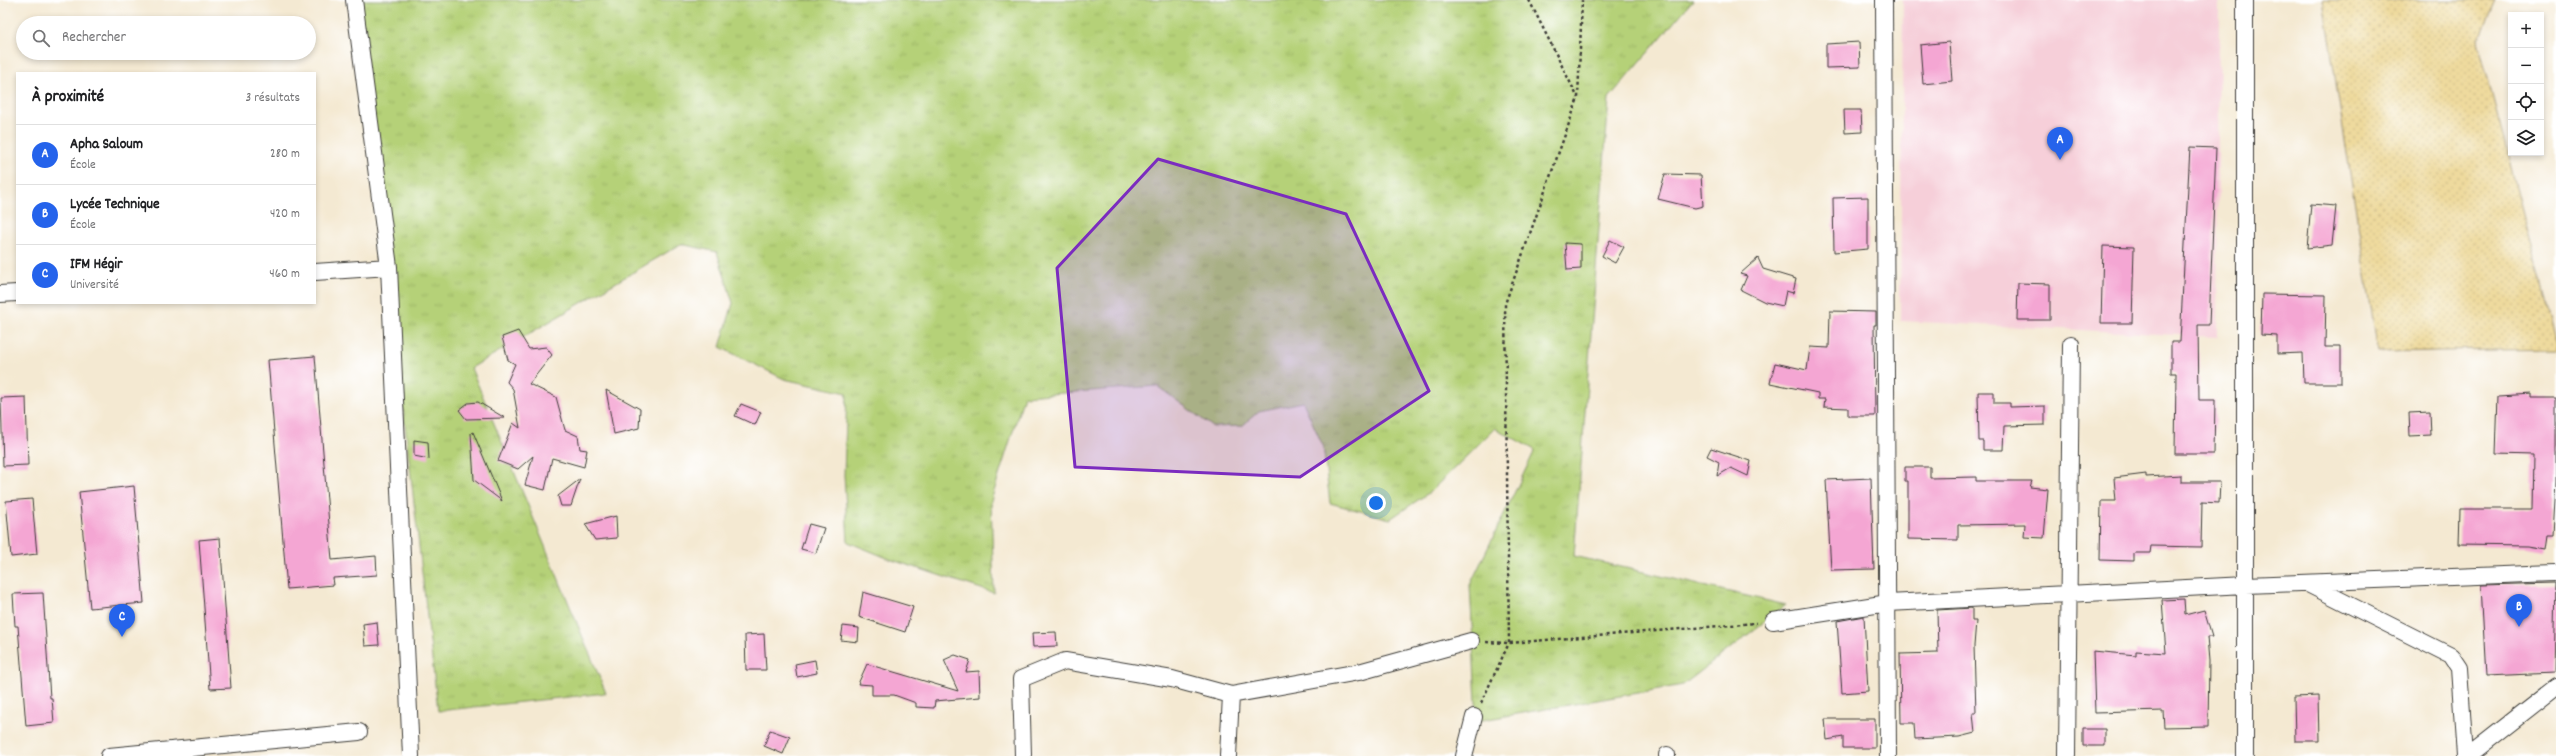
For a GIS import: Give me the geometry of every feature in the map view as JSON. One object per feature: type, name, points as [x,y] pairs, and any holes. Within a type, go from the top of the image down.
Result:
[{"type":"street","points":[[354,0],[389,267],[411,756]]},
{"type":"street","points":[[1884,0],[1888,756]]},
{"type":"street","points":[[2245,0],[2245,756]]},
{"type":"street","points":[[316,272],[389,267]]},
{"type":"street","points":[[0,294],[16,293]]},
{"type":"street","points":[[2067,756],[2070,594],[2071,344]]},
{"type":"street","points":[[1773,621],[1888,603],[2305,582],[2556,573]]},
{"type":"street","points":[[2305,582],[2451,656],[2456,661],[2459,668],[2465,756]]},
{"type":"street","points":[[1023,756],[1021,679],[1064,660],[1172,679],[1231,695],[1359,672],[1472,641]]},
{"type":"street","points":[[2468,756],[2556,687]]},
{"type":"street","points":[[1228,756],[1231,695]]},
{"type":"street","points":[[1464,756],[1474,717]]},
{"type":"street","points":[[109,756],[359,732]]},
{"type":"path","points":[[1529,0],[1578,98]]},
{"type":"path","points":[[1474,717],[1509,643],[1505,304],[1578,98],[1582,0]]},
{"type":"path","points":[[1472,641],[1509,643],[1773,621]]},
{"type":"highlighted area","points":[[1158,159],[1346,214],[1429,391],[1300,477],[1075,467],[1057,268]]},
{"type":"shaded area","points":[[1903,0],[2219,0],[2217,337],[1900,321]]},
{"type":"green space","points":[[356,0],[1693,0],[1609,98],[1574,556],[1786,605],[1683,685],[1477,721],[1470,585],[1535,450],[1495,428],[1430,492],[1390,519],[1330,503],[1323,446],[1303,402],[1259,411],[1242,426],[1213,427],[1157,386],[1024,396],[991,501],[994,593],[892,560],[848,542],[844,475],[847,393],[784,379],[720,347],[733,303],[717,252],[681,244],[471,368],[606,693],[438,711]]},
{"type":"sand","points":[[2323,0],[2495,0],[2478,41],[2556,340],[2556,349],[2378,352]]},
{"type":"building","points":[[1859,42],[1860,67],[1826,68],[1826,44]]},
{"type":"building","points":[[1949,42],[1952,81],[1923,84],[1920,45]]},
{"type":"building","points":[[1844,110],[1861,110],[1862,132],[1845,133]]},
{"type":"building","points":[[2190,147],[2216,148],[2209,325],[2198,325],[2199,400],[2215,400],[2214,454],[2175,454],[2176,373],[2171,373],[2171,342],[2180,342]]},
{"type":"building","points":[[1665,174],[1701,175],[1703,206],[1695,208],[1658,199]]},
{"type":"building","points":[[1868,197],[1868,249],[1834,252],[1833,198]]},
{"type":"building","points":[[2311,204],[2336,206],[2332,245],[2307,248]]},
{"type":"building","points":[[1610,240],[1624,247],[1615,263],[1602,256]]},
{"type":"building","points":[[1565,243],[1581,244],[1581,269],[1567,270]]},
{"type":"building","points":[[2103,246],[2134,247],[2132,323],[2101,323]]},
{"type":"building","points":[[1758,258],[1763,269],[1796,279],[1793,293],[1786,291],[1783,306],[1765,302],[1741,290],[1747,276],[1740,274]]},
{"type":"building","points":[[2018,283],[2050,284],[2050,320],[2017,320]]},
{"type":"building","points":[[2262,294],[2326,295],[2325,347],[2341,347],[2341,383],[2304,383],[2303,353],[2277,354],[2277,336],[2261,335]]},
{"type":"building","points":[[1830,311],[1876,312],[1876,325],[1874,325],[1875,416],[1848,416],[1848,408],[1824,407],[1825,399],[1818,399],[1818,393],[1770,383],[1775,363],[1807,370],[1810,347],[1829,348]]},
{"type":"building","points":[[518,331],[529,349],[546,347],[552,355],[529,384],[556,397],[565,430],[578,436],[580,449],[587,450],[584,467],[552,458],[545,490],[525,485],[533,456],[518,469],[498,461],[513,423],[520,428],[513,389],[507,382],[515,364],[508,360],[502,337]]},
{"type":"building","points":[[315,356],[332,560],[376,556],[377,575],[333,578],[334,585],[287,589],[268,360]]},
{"type":"building","points":[[606,390],[640,409],[639,428],[614,434]]},
{"type":"building","points":[[1978,392],[1994,392],[1994,403],[2010,403],[2010,407],[2045,406],[2045,425],[2004,426],[2003,450],[1983,450],[1983,441],[1979,441]]},
{"type":"building","points":[[2531,394],[2531,398],[2556,398],[2556,483],[2553,535],[2547,535],[2545,549],[2528,546],[2459,545],[2460,509],[2532,509],[2533,455],[2496,454],[2498,396]]},
{"type":"building","points":[[26,397],[28,465],[3,466],[1,398]]},
{"type":"building","points":[[478,402],[505,418],[466,419],[459,410],[468,403]]},
{"type":"building","points":[[741,404],[761,412],[755,425],[735,416]]},
{"type":"building","points":[[2430,412],[2431,435],[2410,436],[2409,413]]},
{"type":"building","points":[[473,432],[502,501],[474,480],[471,433]]},
{"type":"building","points":[[414,440],[428,442],[429,459],[414,456]]},
{"type":"building","points":[[1711,448],[1751,461],[1748,476],[1731,468],[1717,476],[1719,462],[1707,456]]},
{"type":"building","points":[[1905,467],[1930,467],[1930,478],[1976,477],[1976,481],[2032,481],[2030,487],[2048,489],[2044,538],[2024,537],[2025,524],[1958,525],[1958,540],[1908,539],[1908,481],[1905,481]]},
{"type":"building","points":[[2146,474],[2146,477],[2181,475],[2181,482],[2220,482],[2219,503],[2202,502],[2201,547],[2151,546],[2150,553],[2134,553],[2134,561],[2100,560],[2101,501],[2116,501],[2114,478]]},
{"type":"building","points":[[1871,478],[1874,569],[1831,570],[1826,480]]},
{"type":"building","points":[[580,479],[571,506],[561,506],[558,496]]},
{"type":"building","points":[[134,486],[144,603],[90,608],[79,492]]},
{"type":"building","points":[[32,499],[37,554],[11,557],[6,501]]},
{"type":"building","points":[[616,516],[617,538],[595,540],[585,524]]},
{"type":"building","points":[[809,524],[824,528],[816,553],[801,549]]},
{"type":"building","points":[[220,538],[231,688],[210,689],[199,540]]},
{"type":"building","points":[[2556,583],[2554,673],[2486,676],[2481,585]]},
{"type":"building","points":[[863,592],[913,607],[905,632],[859,617]]},
{"type":"building","points":[[43,593],[50,698],[52,698],[54,723],[26,726],[18,626],[15,626],[13,594]]},
{"type":"building","points":[[2184,599],[2185,615],[2204,610],[2212,637],[2207,637],[2209,661],[2208,726],[2164,727],[2163,711],[2095,713],[2093,651],[2136,655],[2136,651],[2166,653],[2162,600]]},
{"type":"building","points":[[1972,608],[1972,621],[1976,621],[1974,646],[1976,713],[1973,713],[1975,733],[1959,737],[1915,739],[1914,723],[1901,723],[1900,654],[1938,653],[1937,610]]},
{"type":"building","points":[[1864,616],[1868,691],[1842,693],[1837,621]]},
{"type":"building","points":[[377,622],[379,645],[365,646],[363,624]]},
{"type":"building","points":[[843,626],[859,628],[858,642],[841,640]]},
{"type":"building","points":[[1056,632],[1057,646],[1033,647],[1032,633]]},
{"type":"building","points":[[764,634],[766,670],[746,670],[745,635]]},
{"type":"building","points":[[955,655],[970,660],[966,672],[979,671],[980,697],[935,701],[934,708],[916,707],[916,703],[894,695],[872,695],[872,685],[858,684],[867,664],[958,691],[944,660]]},
{"type":"building","points":[[815,660],[817,673],[797,677],[795,664]]},
{"type":"building","points":[[2318,696],[2319,741],[2295,741],[2294,697]]},
{"type":"building","points":[[1825,719],[1875,719],[1875,748],[1843,748],[1843,737],[1827,740]]},
{"type":"building","points":[[2083,729],[2105,729],[2105,746],[2083,746]]},
{"type":"building","points":[[770,730],[790,737],[783,754],[764,746]]},
{"type":"place","name":"Apha Saloum","points":[[2060,160]]},
{"type":"place","name":"Lycée Technique","points":[[2519,627]]},
{"type":"place","name":"IFM Hégir","points":[[122,637]]}]
